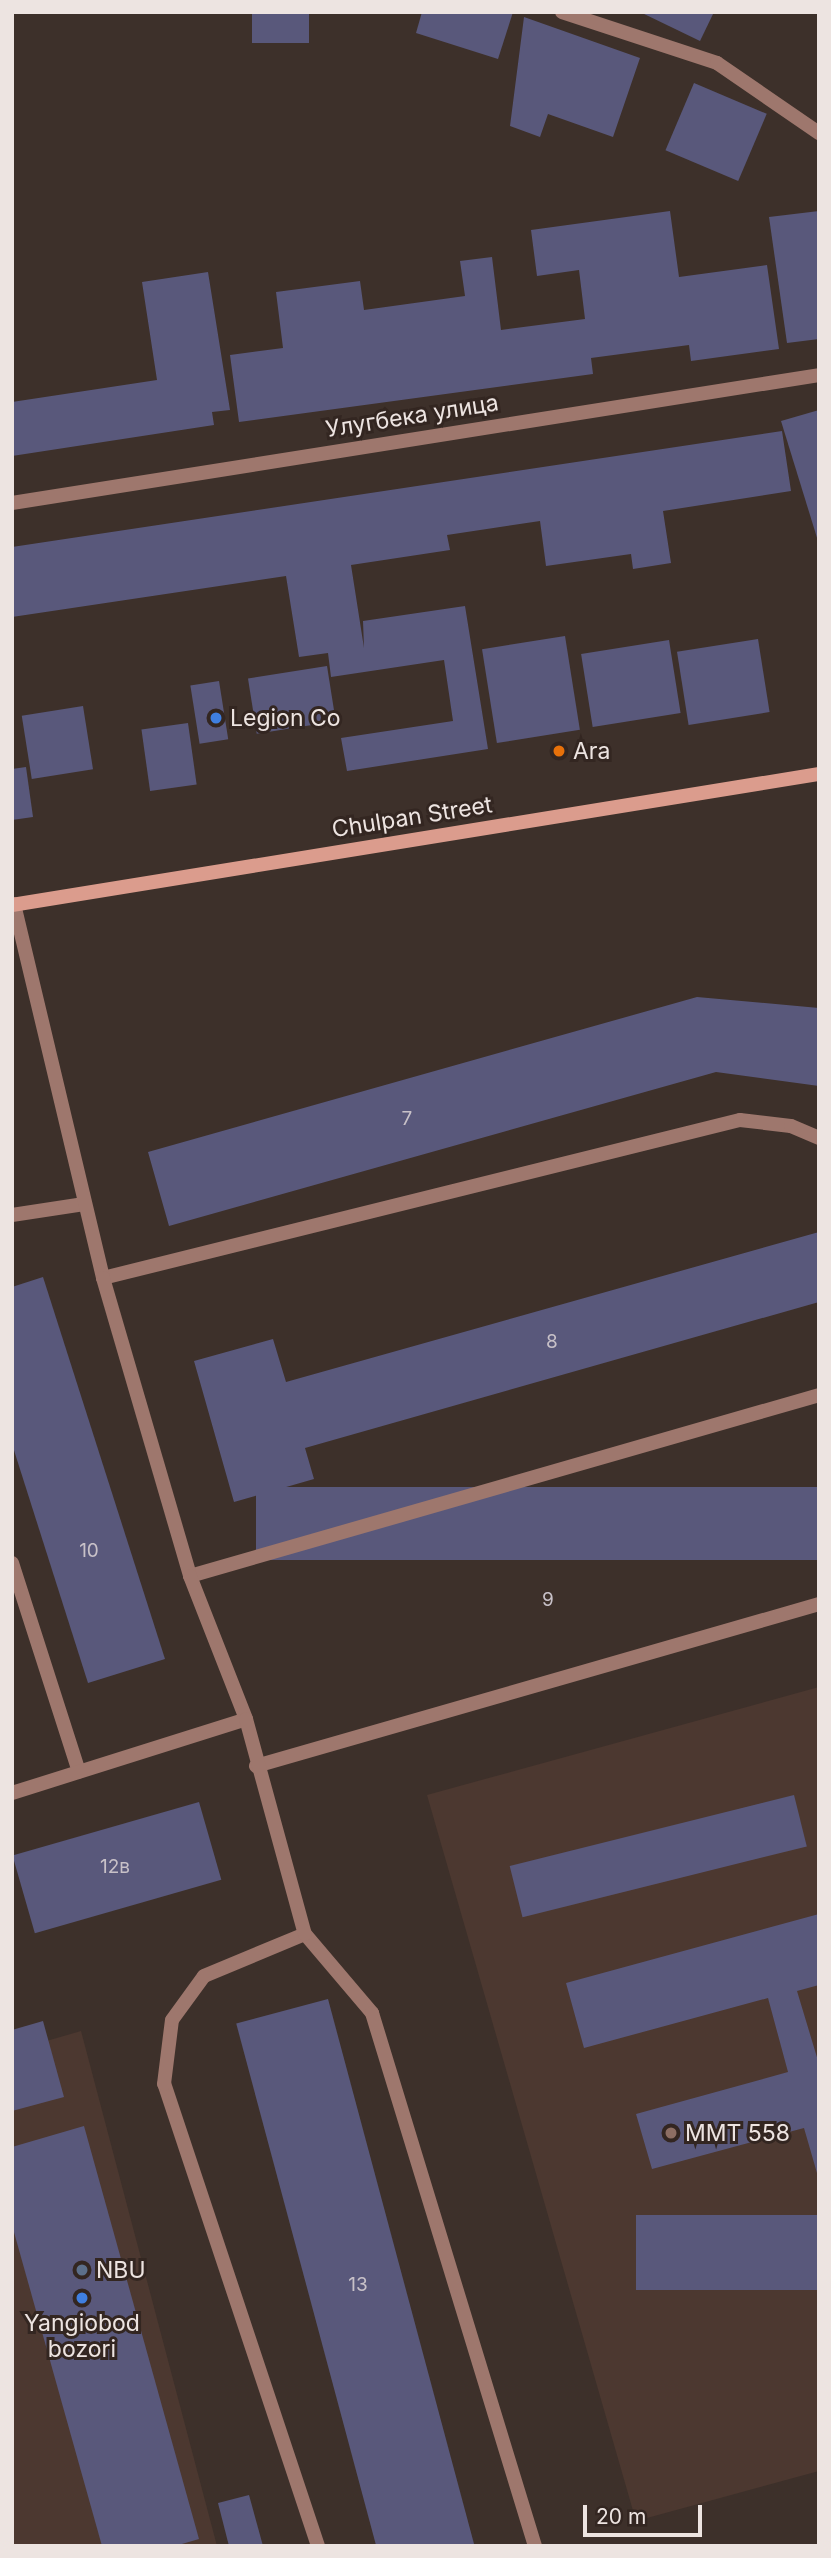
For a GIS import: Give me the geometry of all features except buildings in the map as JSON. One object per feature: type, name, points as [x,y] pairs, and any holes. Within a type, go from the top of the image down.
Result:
[{"type":"main road","name":"Chulpan Street","points":[[13,904],[819,774]]},
{"type":"street","points":[[562,12],[717,63],[819,133]]},
{"type":"street","name":"Улугбека улица","points":[[12,502],[819,375]]},
{"type":"street","points":[[13,904],[103,1278],[190,1576],[246,1719],[256,1766],[305,1934],[372,2013],[535,2546]]},
{"type":"street","points":[[103,1278],[740,1121],[791,1126],[819,1138]]},
{"type":"street","points":[[12,1215],[84,1204]]},
{"type":"street","points":[[190,1576],[819,1395]]},
{"type":"street","points":[[12,1563],[79,1772]]},
{"type":"street","points":[[256,1766],[819,1604]]},
{"type":"street","points":[[12,1793],[246,1719]]},
{"type":"street","points":[[305,1934],[204,1976],[172,2020],[164,2084],[318,2546]]},
{"type":"shaded area","name":"MMT 558","points":[[819,1687],[819,2471],[636,2521],[427,1795]]},
{"type":"shaded area","name":"Yangiobod bozori","points":[[81,2031],[217,2546],[12,2546],[12,2051]]},
{"type":"place","name":"Legion Co","points":[[216,718]]},
{"type":"place","name":"Ara","points":[[559,751]]},
{"type":"place","name":"MMT 558","points":[[671,2133]]},
{"type":"place","name":"NBU","points":[[82,2270]]},
{"type":"place","name":"Yangiobod bozori","points":[[82,2298]]}]
